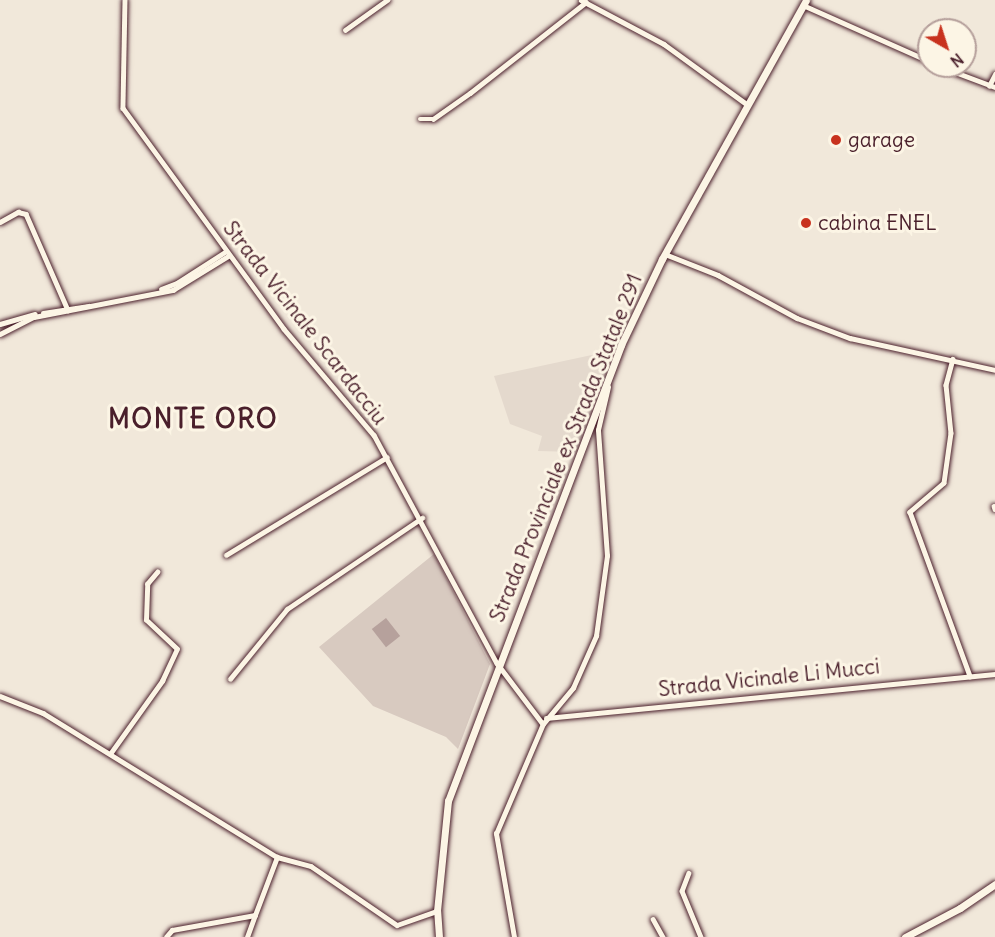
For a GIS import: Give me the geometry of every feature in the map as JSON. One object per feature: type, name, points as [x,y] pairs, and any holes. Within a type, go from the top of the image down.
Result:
[{"type":"street","name":"Strada Vicinale Scardacciu","points":[[125,0],[123,108],[227,254],[284,329],[374,435],[422,518],[497,663],[543,724]]},
{"type":"street","points":[[345,30],[387,0]]},
{"type":"street","points":[[420,119],[433,119],[470,93],[583,1],[664,45],[748,105]]},
{"type":"street","points":[[805,3],[917,55]]},
{"type":"street","name":"Strada Provinciale ex Strada Statale 291","points":[[439,937],[437,911],[448,801],[497,663],[579,463],[610,376],[664,254],[805,3]]},
{"type":"street","points":[[971,78],[992,86],[995,74]]},
{"type":"street","points":[[0,222],[18,212],[26,214],[69,311]]},
{"type":"street","points":[[0,334],[34,317],[173,290],[227,254]]},
{"type":"street","points":[[664,254],[718,275],[796,318],[837,333],[995,370]]},
{"type":"street","points":[[0,324],[18,317],[69,311]]},
{"type":"street","points":[[953,359],[946,385],[951,433],[944,483],[910,512],[970,676]]},
{"type":"street","points":[[514,937],[496,834],[546,718],[573,688],[596,636],[607,556],[598,430],[610,376]]},
{"type":"street","points":[[226,555],[387,457]]},
{"type":"street","points":[[230,679],[287,609],[422,518]]},
{"type":"street","points":[[110,754],[162,681],[177,649],[146,620],[147,584],[158,572]]},
{"type":"street","name":"Strada Vicinale Li Mucci","points":[[546,718],[995,674]]},
{"type":"street","points":[[0,696],[43,713],[277,857],[311,866],[397,925],[437,911]]},
{"type":"street","points":[[247,937],[277,857]]},
{"type":"street","points":[[689,873],[682,891],[701,937]]},
{"type":"street","points":[[906,937],[960,908],[995,884]]},
{"type":"street","points":[[166,937],[172,930],[255,915]]},
{"type":"street","points":[[653,919],[663,937]]},
{"type":"shaded area","points":[[615,350],[578,452],[538,451],[542,436],[510,424],[494,376]]},
{"type":"shaded area","points":[[434,554],[490,664],[458,749],[446,737],[373,706],[319,647]]},
{"type":"shaded area","points":[[386,618],[400,636],[386,647],[372,629]]},
{"type":"place","name":"garage","points":[[836,140]]},
{"type":"place","name":"cabina ENEL","points":[[806,223]]},
{"type":"district","name":"MONTE ORO","points":[[193,419]]}]
